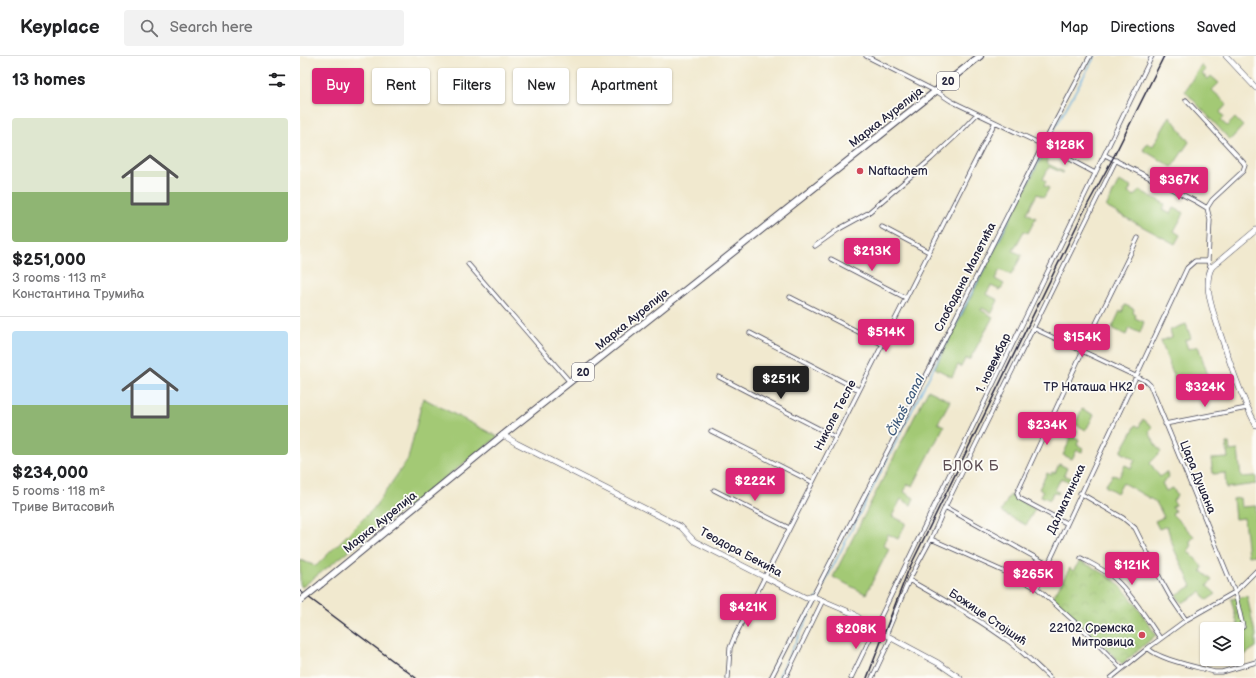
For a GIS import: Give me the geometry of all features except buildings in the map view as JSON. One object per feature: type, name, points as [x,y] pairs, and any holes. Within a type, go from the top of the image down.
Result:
[{"type":"main road","name":"Марка Аурелија","points":[[300,601],[503,435],[980,56]]},
{"type":"street","points":[[866,56],[977,114],[1043,145],[1095,173]]},
{"type":"street","name":"Слободана Малетића","points":[[771,678],[1043,145],[1090,56]]},
{"type":"street","name":"1. новембар","points":[[851,678],[1152,56]]},
{"type":"street","points":[[1226,56],[1256,88]]},
{"type":"street","points":[[1186,100],[1245,165],[1243,171],[1212,200],[1207,208]]},
{"type":"street","points":[[816,246],[839,229],[868,213],[960,132],[977,114]]},
{"type":"street","name":"Николе Тесле","points":[[728,678],[730,648],[732,643],[995,122]]},
{"type":"street","points":[[1105,155],[1207,208],[1210,220],[1208,261],[1212,267]]},
{"type":"street","name":"1. новембар","points":[[872,678],[909,580],[931,540],[945,507],[1116,160]]},
{"type":"street","points":[[882,227],[929,252]]},
{"type":"street","points":[[1256,230],[1212,267],[1208,275],[1209,293],[1222,338],[1247,408],[1256,425]]},
{"type":"street","points":[[1066,523],[1020,499],[1017,496],[1017,493],[1083,350],[1138,238]]},
{"type":"street","points":[[831,259],[906,298]]},
{"type":"street","name":"Далматинска","points":[[1036,588],[1187,268],[1195,261],[1208,261]]},
{"type":"street","points":[[468,264],[570,382]]},
{"type":"street","points":[[790,297],[882,344]]},
{"type":"street","name":"Цара Душана","points":[[1033,328],[1083,350],[1136,376],[1150,385],[1235,592],[1242,622]]},
{"type":"street","points":[[750,333],[859,390]]},
{"type":"street","points":[[719,377],[835,437]]},
{"type":"street","points":[[1165,424],[1247,408]]},
{"type":"street","points":[[711,430],[812,482]]},
{"type":"street","name":"Теодора Бекића","points":[[503,435],[516,443],[681,526],[694,541],[764,577],[806,598],[814,596],[854,614],[888,637],[938,663],[960,678]]},
{"type":"street","points":[[714,490],[789,528]]},
{"type":"street","points":[[1080,493],[1123,518],[1135,528],[1164,586],[1186,620]]},
{"type":"street","points":[[945,507],[1047,564]]},
{"type":"street","points":[[931,540],[1006,572],[1036,588],[1087,633],[1122,669]]},
{"type":"street","points":[[1081,558],[1115,578],[1160,638]]},
{"type":"street","points":[[1111,678],[1160,638],[1186,620],[1235,592],[1256,571]]},
{"type":"street","name":"Божице Стојшић","points":[[909,580],[988,626],[1012,644],[1050,678]]},
{"type":"street","points":[[785,678],[822,600]]},
{"type":"street","points":[[1148,648],[1166,658],[1214,672],[1222,672],[1256,662]]},
{"type":"green space","points":[[1201,65],[1206,70],[1202,74],[1208,79],[1211,76],[1219,83],[1212,90],[1227,104],[1220,112],[1224,117],[1221,121],[1227,126],[1235,118],[1243,126],[1230,140],[1185,91]]},
{"type":"green space","points":[[1170,116],[1189,142],[1172,167],[1143,150],[1147,143],[1153,146]]},
{"type":"green space","points":[[1045,151],[1050,154],[1046,163],[1064,172],[1063,173],[1049,167],[1043,179],[1046,181],[1044,186],[1049,188],[1044,197],[1037,194],[1027,213],[1036,218],[1028,233],[1024,231],[1013,251],[1022,255],[1011,275],[1000,270],[995,279],[1004,284],[1000,290],[991,286],[986,294],[998,300],[992,313],[982,308],[981,310],[993,317],[970,359],[965,359],[961,367],[958,365],[952,377],[935,368]]},
{"type":"green space","points":[[1119,181],[1131,187],[1128,193],[1135,196],[1139,190],[1165,204],[1162,210],[1171,214],[1174,208],[1184,213],[1174,231],[1180,235],[1175,244],[1106,207]]},
{"type":"green space","points":[[1125,305],[1134,309],[1133,313],[1136,315],[1135,318],[1144,322],[1140,333],[1129,328],[1126,335],[1112,328],[1120,311],[1122,312]]},
{"type":"green space","points":[[1186,324],[1191,338],[1185,340],[1188,349],[1198,346],[1215,396],[1210,398],[1204,382],[1193,385],[1191,381],[1184,384],[1186,389],[1179,391],[1161,341],[1172,337],[1170,330]]},
{"type":"green space","points":[[928,390],[950,401],[938,423],[944,426],[913,486],[908,484],[904,492],[914,498],[911,505],[901,499],[892,516],[906,523],[898,539],[888,534],[883,545],[889,549],[866,594],[833,577]]},
{"type":"green space","points":[[423,398],[498,437],[302,587],[300,584],[300,560],[316,566],[374,508],[408,459]]},
{"type":"green space","points":[[1082,409],[1094,415],[1086,430],[1075,424]]},
{"type":"green space","points":[[1143,419],[1153,427],[1149,432],[1156,446],[1161,452],[1150,463],[1160,477],[1166,472],[1169,478],[1162,483],[1166,491],[1173,488],[1177,496],[1173,501],[1176,504],[1172,507],[1175,511],[1172,514],[1194,536],[1189,543],[1192,545],[1188,551],[1203,567],[1201,571],[1212,580],[1207,586],[1216,594],[1207,600],[1201,592],[1182,603],[1176,595],[1192,586],[1174,549],[1167,526],[1159,529],[1155,521],[1164,517],[1156,502],[1123,483],[1117,493],[1105,486],[1113,475],[1119,477],[1125,465],[1131,468],[1135,460],[1121,452],[1136,425],[1139,427]]},
{"type":"green space","points":[[1067,426],[1077,431],[1074,438],[1079,440],[1077,445],[1083,448],[1082,452],[1077,450],[1072,459],[1063,455],[1071,438],[1063,435]]},
{"type":"green space","points":[[1226,443],[1229,443],[1230,451],[1238,450],[1241,477],[1256,476],[1256,484],[1226,488],[1225,473],[1213,474],[1211,459],[1228,458]]},
{"type":"green space","points":[[1059,464],[1067,468],[1064,475],[1071,478],[1070,482],[1061,478],[1055,490],[1059,492],[1058,494],[1053,492],[1050,500],[1041,496],[1043,491],[1039,489],[1047,473],[1051,475],[1052,472],[1055,473]]},
{"type":"green space","points":[[1010,495],[1035,509],[1026,525],[1001,512]]},
{"type":"green space","points":[[1240,498],[1241,507],[1256,506],[1256,555],[1248,556],[1244,518],[1235,519],[1233,499]]},
{"type":"green space","points":[[1080,561],[1107,575],[1115,581],[1127,593],[1156,635],[1122,664],[1053,597],[1070,568],[1073,571]]},
{"type":"green space","points":[[1247,596],[1256,633],[1256,647],[1244,655],[1244,622],[1237,622],[1231,599]]},
{"type":"waterway","name":"Čikaš canal","points":[[1051,135],[1095,56]]},
{"type":"waterway","name":"Čikaš canal","points":[[824,584],[1045,148]]},
{"type":"waterway","name":"Čikaš canal","points":[[778,678],[819,595]]},
{"type":"railway","points":[[867,678],[908,571],[1083,213],[1113,158],[1164,56]]},
{"type":"railway","points":[[300,591],[416,678]]},
{"type":"place","name":"Naftachem","points":[[860,171]]},
{"type":"place","name":"ТР Наташа НК2","points":[[1141,387]]},
{"type":"place","name":"22102 Сремска Митровица","points":[[1142,635]]},
{"type":"district","name":"БЛОК Б","points":[[971,466]]}]
